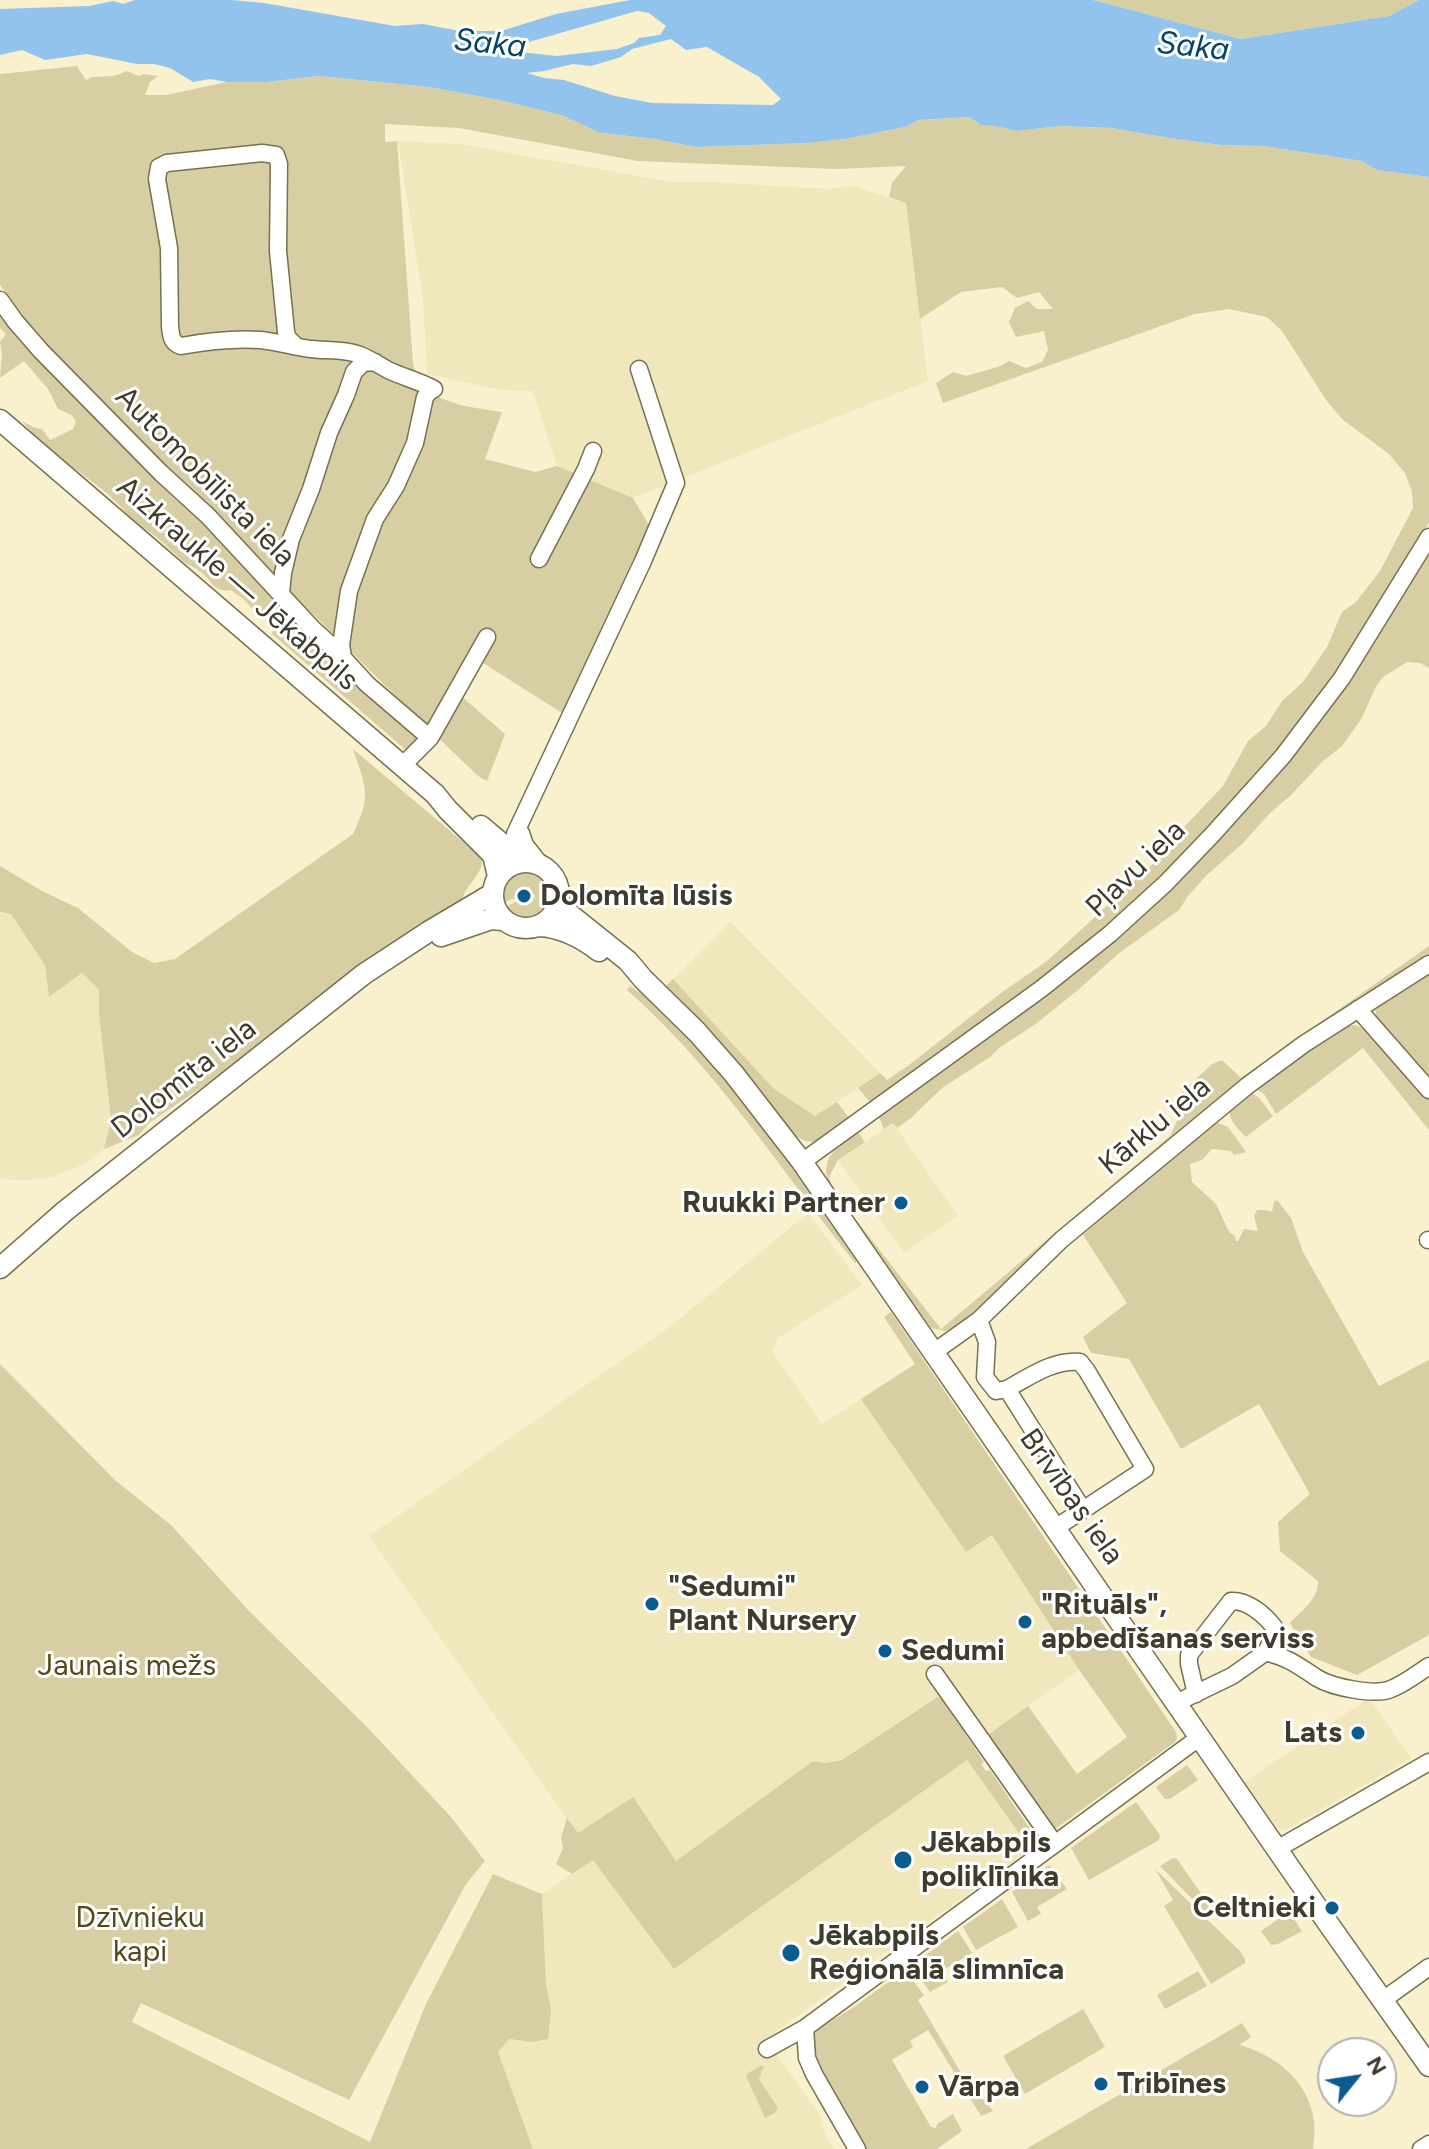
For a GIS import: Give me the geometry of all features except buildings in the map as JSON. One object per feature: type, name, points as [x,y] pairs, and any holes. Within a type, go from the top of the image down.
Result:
[{"type":"main road","name":"Aizkraukle — Jēkabpils","points":[[0,420],[435,794],[459,808],[527,863]]},
{"type":"main road","name":"Aizkraukle — Jēkabpils","points":[[435,794],[493,855],[495,885]]},
{"type":"main road","points":[[527,863],[548,870],[558,886],[558,905],[548,921],[539,926],[521,928],[503,920],[497,913],[495,885],[504,869],[527,863]]},
{"type":"main road","name":"Dolomīta iela","points":[[0,1268],[65,1211],[364,974],[495,885]]},
{"type":"main road","name":"Brīvības iela","points":[[558,905],[620,954],[697,1032],[802,1162],[1429,2066]]},
{"type":"main road","name":"Dolomīta iela","points":[[410,945],[491,919],[503,920]]},
{"type":"main road","name":"Brīvības iela","points":[[539,926],[552,926],[587,942],[643,979]]},
{"type":"street","points":[[296,346],[286,332],[278,251],[279,164],[276,155],[262,153],[167,163],[159,167],[157,179],[169,248],[173,342],[181,346],[215,340],[258,340],[296,346],[347,352],[434,389],[425,397],[415,443],[396,486],[375,519],[349,591],[341,645],[343,657]]},
{"type":"street","name":"Automobīlista iela","points":[[0,300],[32,341],[161,473],[208,516],[313,629],[367,684],[430,738]]},
{"type":"street","name":"Automobīlista iela","points":[[281,593],[291,539],[329,433],[354,372],[363,363],[375,362]]},
{"type":"street","points":[[527,863],[521,823],[649,549],[676,483],[639,369]]},
{"type":"street","points":[[539,559],[593,451]]},
{"type":"street","name":"Pļavu iela","points":[[802,1162],[1041,989],[1110,934],[1166,883],[1292,745],[1342,678],[1429,537]]},
{"type":"street","points":[[402,766],[430,738],[487,637]]},
{"type":"street","name":"Kārklu iela","points":[[934,1352],[979,1320],[1061,1240],[1283,1059],[1429,964]]},
{"type":"street","points":[[1358,1009],[1429,1090]]},
{"type":"street","points":[[979,1320],[987,1342],[985,1377],[996,1391],[1007,1389],[1055,1365],[1076,1361],[1087,1371],[1145,1469],[1055,1528]]},
{"type":"street","points":[[1007,1389],[1083,1510]]},
{"type":"street","points":[[1176,1703],[1196,1694],[1232,1676],[1266,1652],[1274,1636],[1274,1627],[1264,1616],[1248,1605],[1231,1601],[1189,1655],[1196,1694]]},
{"type":"street","points":[[1266,1652],[1298,1663],[1325,1682],[1378,1692],[1395,1688],[1429,1666]]},
{"type":"street","points":[[935,1674],[1055,1844]]},
{"type":"street","points":[[767,2049],[805,2028],[1200,1737]]},
{"type":"street","points":[[1277,1849],[1429,1762]]},
{"type":"street","points":[[1383,2000],[1429,1967]]},
{"type":"street","points":[[805,2028],[807,2058],[857,2149]]},
{"type":"street","points":[[1421,2149],[1429,2144]]},
{"type":"shaded area","points":[[398,141],[459,144],[672,182],[827,189],[855,186],[906,203],[928,381],[633,498],[557,466],[533,391],[500,390],[427,374],[423,299]]},
{"type":"shaded area","points":[[0,913],[11,914],[46,965],[50,996],[82,973],[99,990],[111,1120],[104,1149],[87,1163],[53,1177],[0,1179]]},
{"type":"shaded area","points":[[731,922],[880,1073],[815,1117],[774,1089],[673,979]]},
{"type":"shaded area","points":[[893,1123],[958,1216],[904,1253],[838,1160]]},
{"type":"shaded area","points":[[808,1213],[862,1285],[778,1338],[772,1351],[822,1424],[861,1399],[966,1552],[992,1535],[1079,1670],[973,1746],[941,1698],[935,1697],[842,1760],[826,1763],[813,1761],[676,1861],[577,1833],[369,1536],[672,1325]]},
{"type":"shaded area","points":[[1369,1698],[1411,1758],[1289,1828],[1282,1830],[1276,1827],[1244,1782]]},
{"type":"shaded area","name":"Jēkabpils Reģionālā slimnīca","points":[[967,1760],[1031,1850],[766,2039],[819,2114],[834,2149],[533,2149],[498,2052],[508,2039],[532,2042],[551,2009],[546,1984],[542,1894],[593,1860],[674,1969]]},
{"type":"green space","points":[[1093,0],[1419,0],[1389,16],[1241,39]]},
{"type":"green space","points":[[77,66],[86,80],[127,71],[139,76],[158,76],[150,82],[145,95],[166,95],[227,82],[267,82],[319,76],[429,87],[561,115],[601,133],[696,147],[845,139],[905,127],[919,120],[970,117],[981,125],[1017,131],[1060,126],[1112,128],[1221,145],[1263,146],[1362,161],[1377,170],[1429,177],[1429,522],[1338,671],[1262,770],[1211,826],[1098,937],[871,1103],[858,1088],[880,1073],[887,1080],[1047,961],[1169,849],[1186,825],[1223,786],[1248,741],[1266,726],[1282,701],[1303,682],[1327,647],[1342,612],[1356,602],[1380,571],[1413,508],[1412,492],[1405,473],[1389,454],[1343,420],[1326,400],[1282,331],[1267,317],[1229,309],[1195,314],[943,403],[936,383],[953,372],[966,376],[1009,361],[1026,368],[1042,362],[1048,350],[1044,331],[1016,337],[1009,322],[1015,308],[1028,301],[1037,309],[1053,309],[1039,292],[1017,298],[1002,287],[961,292],[920,319],[906,203],[889,197],[892,183],[906,166],[836,169],[638,161],[459,128],[385,124],[385,142],[397,141],[413,363],[418,385],[448,401],[502,412],[485,459],[535,472],[557,466],[633,498],[649,525],[562,713],[480,661],[460,695],[505,734],[487,781],[430,730],[53,357],[0,285],[0,74]]},
{"type":"green space","points":[[0,305],[423,738],[407,751],[272,634],[268,617],[255,611],[231,590],[217,588],[154,535],[134,524],[104,491],[38,439],[22,421],[42,429],[50,440],[73,429],[76,422],[72,415],[58,409],[48,389],[24,361],[0,378],[0,342],[6,334],[0,328]]},
{"type":"green space","points":[[1429,550],[1429,668],[1420,663],[1407,662],[1383,677],[1362,718],[1342,746],[1207,875],[1179,910],[1118,954],[1037,1023],[942,1088],[911,1118],[897,1128],[893,1123],[884,1129],[879,1117],[1091,958],[1321,717],[1389,618]]},
{"type":"green space","points":[[353,749],[481,857],[480,869],[465,891],[462,904],[372,957],[214,1079],[149,1123],[139,1135],[104,1149],[111,1120],[99,990],[82,973],[49,997],[45,965],[11,914],[0,912],[0,866],[78,908],[132,952],[154,963],[175,959],[353,834],[363,809],[365,792]]},
{"type":"green space","points":[[522,873],[537,876],[545,884],[547,894],[538,914],[528,918],[517,917],[506,907],[517,901],[524,906],[532,902],[535,896],[529,887],[522,887],[516,898],[504,902],[507,883]]},
{"type":"green space","points":[[1429,946],[1429,957],[1242,1081],[1083,1214],[971,1317],[946,1331],[931,1328],[830,1189],[826,1169],[828,1161],[836,1149],[858,1132],[865,1142],[838,1160],[829,1177],[833,1190],[941,1329],[1170,1136],[1177,1121],[1178,1101],[1182,1092],[1212,1064],[1222,1060],[1241,1078]]},
{"type":"green space","points":[[1429,972],[1429,1082],[1377,1021],[1375,1008]]},
{"type":"green space","points":[[673,979],[774,1089],[815,1116],[837,1102],[849,1118],[815,1142],[794,1135],[665,987]]},
{"type":"green space","points":[[630,986],[672,1019],[746,1105],[856,1257],[856,1264],[719,1087],[660,1021],[627,990]]},
{"type":"green space","points":[[1355,1025],[1385,1046],[1429,1099],[1429,1130],[1363,1048],[1276,1114],[1264,1094],[1256,1089],[1283,1067],[1347,1026]]},
{"type":"green space","points":[[1252,1093],[1273,1116],[1246,1137],[1234,1123],[1230,1112],[1235,1102]]},
{"type":"green space","points":[[1218,1123],[1228,1127],[1246,1152],[1234,1155],[1231,1151],[1212,1149],[1202,1160],[1190,1164],[1192,1182],[1216,1204],[1236,1241],[1244,1229],[1258,1231],[1254,1216],[1257,1210],[1272,1212],[1277,1200],[1291,1218],[1303,1252],[1379,1386],[1429,1360],[1429,1635],[1357,1675],[1311,1657],[1290,1623],[1316,1593],[1318,1581],[1280,1551],[1278,1522],[1310,1494],[1259,1404],[1181,1449],[1129,1359],[1091,1353],[1083,1337],[1127,1303],[1083,1235],[1159,1167]]},
{"type":"green space","points":[[891,1312],[1176,1732],[1175,1742],[1051,1832],[985,1737],[1028,1706],[1077,1774],[1127,1737],[1079,1670],[992,1535],[966,1552],[861,1399],[915,1364],[884,1317]]},
{"type":"green space","points":[[0,1364],[115,1480],[171,1525],[249,1611],[368,1728],[451,1817],[485,1861],[466,1884],[349,2100],[141,2003],[132,2022],[370,2142],[426,2004],[493,1874],[542,1894],[546,1984],[551,2009],[548,2039],[532,2042],[509,2039],[498,2052],[533,2149],[0,2149]]},
{"type":"green space","points":[[937,1697],[941,1698],[984,1762],[981,1764],[986,1771],[990,1770],[1037,1839],[1037,1846],[1031,1850],[967,1760],[674,1969],[593,1860],[572,1874],[556,1864],[563,1848],[561,1838],[567,1818],[578,1833],[633,1797],[676,1861],[813,1761],[826,1763],[842,1760]]},
{"type":"green space","points":[[1187,1765],[1198,1780],[1170,1799],[1165,1799],[1156,1787]]},
{"type":"green space","points":[[1136,1802],[1160,1835],[1159,1840],[1089,1880],[1071,1848]]},
{"type":"green space","points":[[1173,1858],[1177,1859],[1214,1912],[1209,1916],[1160,1866]]},
{"type":"green space","points":[[1049,1865],[1067,1889],[1037,1907],[1041,1914],[1028,1921],[1012,1892]]},
{"type":"green space","points":[[1155,1869],[1240,1951],[1245,1963],[1211,1984],[1164,1906],[1173,1900]]},
{"type":"green space","points":[[1002,1899],[1018,1927],[976,1950],[963,1927]]},
{"type":"green space","points":[[1289,1912],[1302,1931],[1271,1945],[1261,1931]]},
{"type":"green space","points":[[958,1931],[972,1953],[942,1971],[948,1982],[930,1992],[911,1966]]},
{"type":"green space","points":[[905,1970],[924,1995],[918,2000],[973,2093],[993,2111],[981,2116],[928,2030],[910,2041],[913,2047],[892,2060],[931,2127],[936,2128],[937,2124],[953,2114],[962,2131],[937,2149],[865,2149],[812,2056],[813,2032]]},
{"type":"green space","points":[[1198,1971],[1207,1986],[1165,2009],[1157,1995]]},
{"type":"green space","points":[[1083,2009],[1105,2047],[1025,2094],[1003,2056]]},
{"type":"green space","points":[[1242,2023],[1251,2037],[1239,2045],[1272,2059],[1298,2082],[1307,2096],[1315,2130],[1313,2149],[1026,2149]]},
{"type":"green space","points":[[764,2066],[759,2079],[778,2108],[765,2118],[746,2076]]},
{"type":"water","name":"Saka","points":[[135,0],[232,0],[395,26],[423,24],[459,31],[501,31],[556,14],[630,0],[1093,0],[1241,39],[1389,16],[1419,0],[1429,0],[1429,177],[1377,170],[1362,161],[1263,146],[1221,145],[1112,128],[1060,126],[1017,131],[981,125],[970,117],[919,120],[905,127],[845,139],[696,147],[601,133],[561,115],[429,87],[319,76],[267,82],[210,79],[193,82],[170,68],[87,54],[45,60],[22,50],[0,55],[0,9],[89,6],[113,1],[123,4]],"holes":[[[637,11],[649,13],[666,26],[660,35],[639,38],[617,49],[557,56],[501,50]],[[671,39],[686,50],[707,47],[759,77],[781,99],[773,105],[652,103],[527,73],[573,64],[591,66],[621,57],[632,49]]]},
{"type":"place","name":"Dolomīta lūsis","points":[[524,896]]},
{"type":"place","name":"Ruukki Partner","points":[[901,1203]]},
{"type":"place","name":"\"Sedumi\" Plant Nursery","points":[[652,1604]]},
{"type":"place","name":"\"Rituāls\", apbedīšanas serviss","points":[[1025,1622]]},
{"type":"place","name":"Sedumi","points":[[885,1651]]},
{"type":"place","name":"Lats","points":[[1358,1733]]},
{"type":"place","name":"Jēkabpils poliklīnika","points":[[903,1860]]},
{"type":"place","name":"Celtnieki","points":[[1332,1908]]},
{"type":"place","name":"Jēkabpils Reģionālā slimnīca","points":[[791,1953]]},
{"type":"place","name":"Tribīnes","points":[[1101,2084]]},
{"type":"place","name":"Vārpa","points":[[922,2087]]},
{"type":"park label","name":"Jaunais mežs","points":[[127,1666]]},
{"type":"park label","name":"Dzīvnieku kapi","points":[[140,1935]]}]
